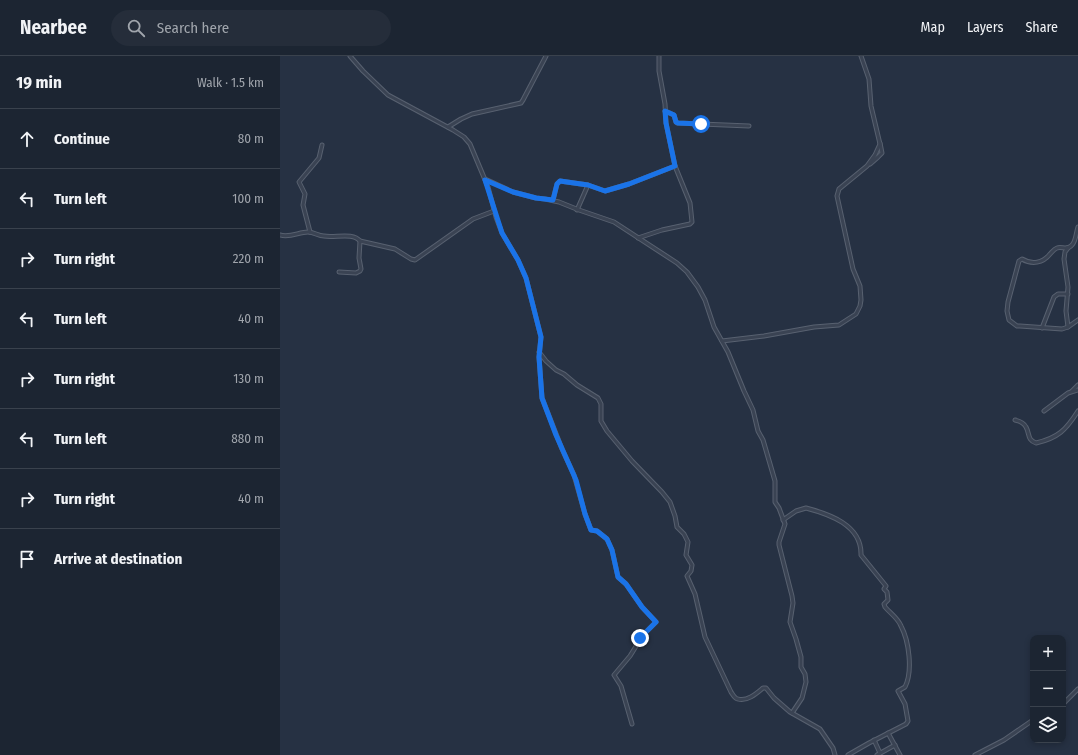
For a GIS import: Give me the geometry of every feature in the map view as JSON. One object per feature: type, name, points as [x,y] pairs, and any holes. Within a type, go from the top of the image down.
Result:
[{"type":"street","points":[[350,56],[388,96],[448,127],[470,144],[485,180],[502,233],[518,260],[526,278],[540,328],[541,337],[539,352],[542,398],[556,435],[576,480],[587,520],[591,530],[597,531],[607,539],[612,550],[618,577],[626,584],[642,607],[656,622],[642,635],[630,656],[614,675],[621,686],[632,724]]},
{"type":"street","points":[[448,127],[472,114],[521,103],[524,100],[546,56]]},
{"type":"street","points":[[638,238],[662,230],[691,224],[690,203],[675,166],[666,123],[659,72],[659,56]]},
{"type":"street","points":[[722,341],[764,336],[806,328],[839,325],[856,314],[860,306],[860,286],[853,269],[838,203],[837,192],[843,185],[882,153],[871,106],[869,79],[861,56]]},
{"type":"street","points":[[665,111],[674,115],[676,122],[678,123],[748,126]]},
{"type":"street","points":[[310,232],[303,204],[305,194],[299,182],[319,158],[322,145]]},
{"type":"street","points":[[553,200],[557,184],[560,181],[588,185],[605,191],[629,184],[675,166]]},
{"type":"street","points":[[485,180],[513,192],[536,198],[553,200],[577,210],[614,222],[677,263],[693,279],[705,300],[714,328],[731,359],[753,410],[758,431],[763,440],[775,481],[775,502],[785,524],[779,545],[792,596],[793,604],[790,622],[796,639],[801,667],[806,678],[802,698],[792,713]]},
{"type":"street","points":[[577,210],[588,185]]},
{"type":"street","points":[[280,235],[286,236],[310,232],[323,236],[354,237],[360,241],[395,248],[411,259],[415,260],[473,218],[494,211]]},
{"type":"street","points":[[1068,327],[1066,311],[1068,294],[1064,255],[1068,248],[1072,246],[1078,227]]},
{"type":"street","points":[[338,272],[356,273],[360,271],[360,241]]},
{"type":"street","points":[[1068,248],[1058,247],[1047,258],[1039,262],[1029,262],[1022,259],[1018,263],[1007,311],[1009,319],[1017,326],[1062,329],[1078,320]]},
{"type":"street","points":[[1042,328],[1054,297],[1058,294],[1068,294]]},
{"type":"street","points":[[539,352],[556,370],[568,376],[574,383],[598,398],[601,404],[602,421],[607,431],[632,461],[670,502],[677,527],[684,534],[688,542],[686,558],[691,561],[692,565],[691,571],[687,576],[695,594],[705,637],[735,698],[738,700],[742,699],[753,695],[764,688],[792,713],[820,729],[834,748],[835,755]]},
{"type":"street","points":[[1044,411],[1071,392],[1078,385]]},
{"type":"street","points":[[1071,392],[1078,390]]},
{"type":"street","points":[[1015,420],[1027,428],[1030,440],[1036,443],[1060,435],[1078,412]]},
{"type":"street","points":[[784,520],[796,511],[806,508],[838,519],[850,529],[862,549],[861,555],[886,586],[884,589],[887,592],[888,600],[884,604],[885,607],[899,622],[904,632],[909,657],[909,674],[901,697],[905,704],[908,721],[906,724],[848,755]]},
{"type":"street","points":[[1066,701],[1078,689]]},
{"type":"street","points":[[975,755],[1004,740],[1030,722]]},
{"type":"street","points":[[888,733],[899,755]]},
{"type":"street","points":[[874,740],[879,754],[895,745]]},
{"type":"street","points":[[856,751],[857,755]]},
{"type":"route","points":[[640,638],[656,622],[642,607],[626,584],[619,579],[612,550],[607,539],[597,531],[591,530],[587,520],[576,480],[556,435],[542,398],[539,357],[541,337],[540,328],[526,278],[518,260],[502,233],[485,180],[513,192],[541,199],[553,200],[557,184],[560,181],[588,185],[605,191],[629,184],[675,166],[665,111],[674,115],[676,122],[678,123],[701,124]]}]
